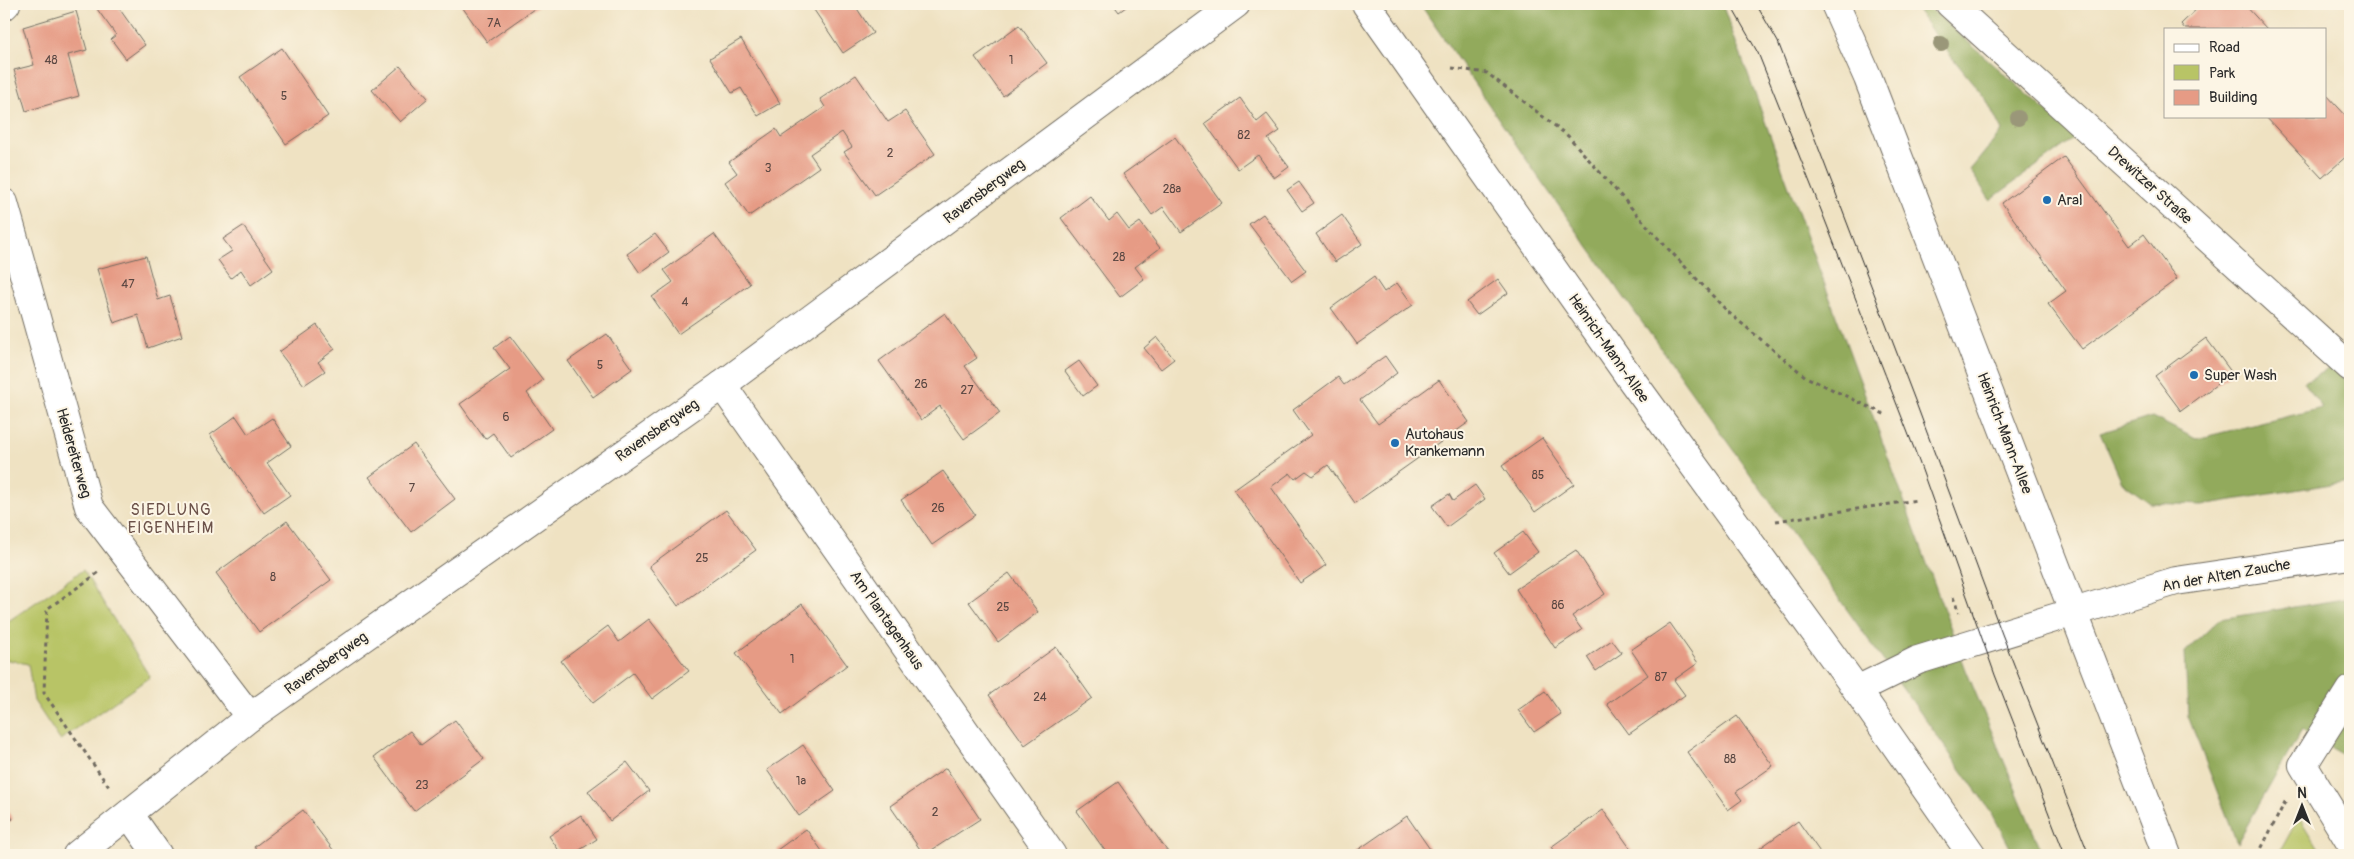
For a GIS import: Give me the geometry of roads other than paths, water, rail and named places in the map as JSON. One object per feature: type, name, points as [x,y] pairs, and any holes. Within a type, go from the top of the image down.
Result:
[{"type":"street","name":"Ravensbergweg","points":[[77,855],[250,717],[722,385],[1236,4]]},
{"type":"street","name":"Heinrich-Mann-Allee","points":[[1366,4],[1633,382],[1857,690],[1972,855]]},
{"type":"street","name":"Heinrich-Mann-Allee","points":[[1835,4],[1868,78],[2167,855]]},
{"type":"street","name":"Drewitzer Straße","points":[[1950,4],[2350,367]]},
{"type":"street","name":"Heidereiterweg","points":[[4,203],[89,507],[250,717]]},
{"type":"street","name":"Am Plantagenhaus","points":[[722,385],[1052,855]]},
{"type":"street","name":"An der Alten Zauche","points":[[2074,612],[2176,581],[2350,555]]},
{"type":"street","points":[[1857,690],[1918,660],[2074,612]]},
{"type":"street","points":[[2350,690],[2303,765],[2350,842]]},
{"type":"street","points":[[129,814],[158,855]]},
{"type":"tram line","points":[[1730,4],[1758,53],[1821,210],[1917,456],[1995,675],[2065,855]]},
{"type":"tram line","points":[[1756,4],[1778,42],[2002,634],[2089,855]]},
{"type":"place","name":"Aral","points":[[2047,200]]},
{"type":"place","name":"Super Wash","points":[[2194,375]]},
{"type":"place","name":"Autohaus Krankemann","points":[[1395,443]]},
{"type":"district","name":"SIEDLUNG EIGENHEIM","points":[[171,518]]}]
